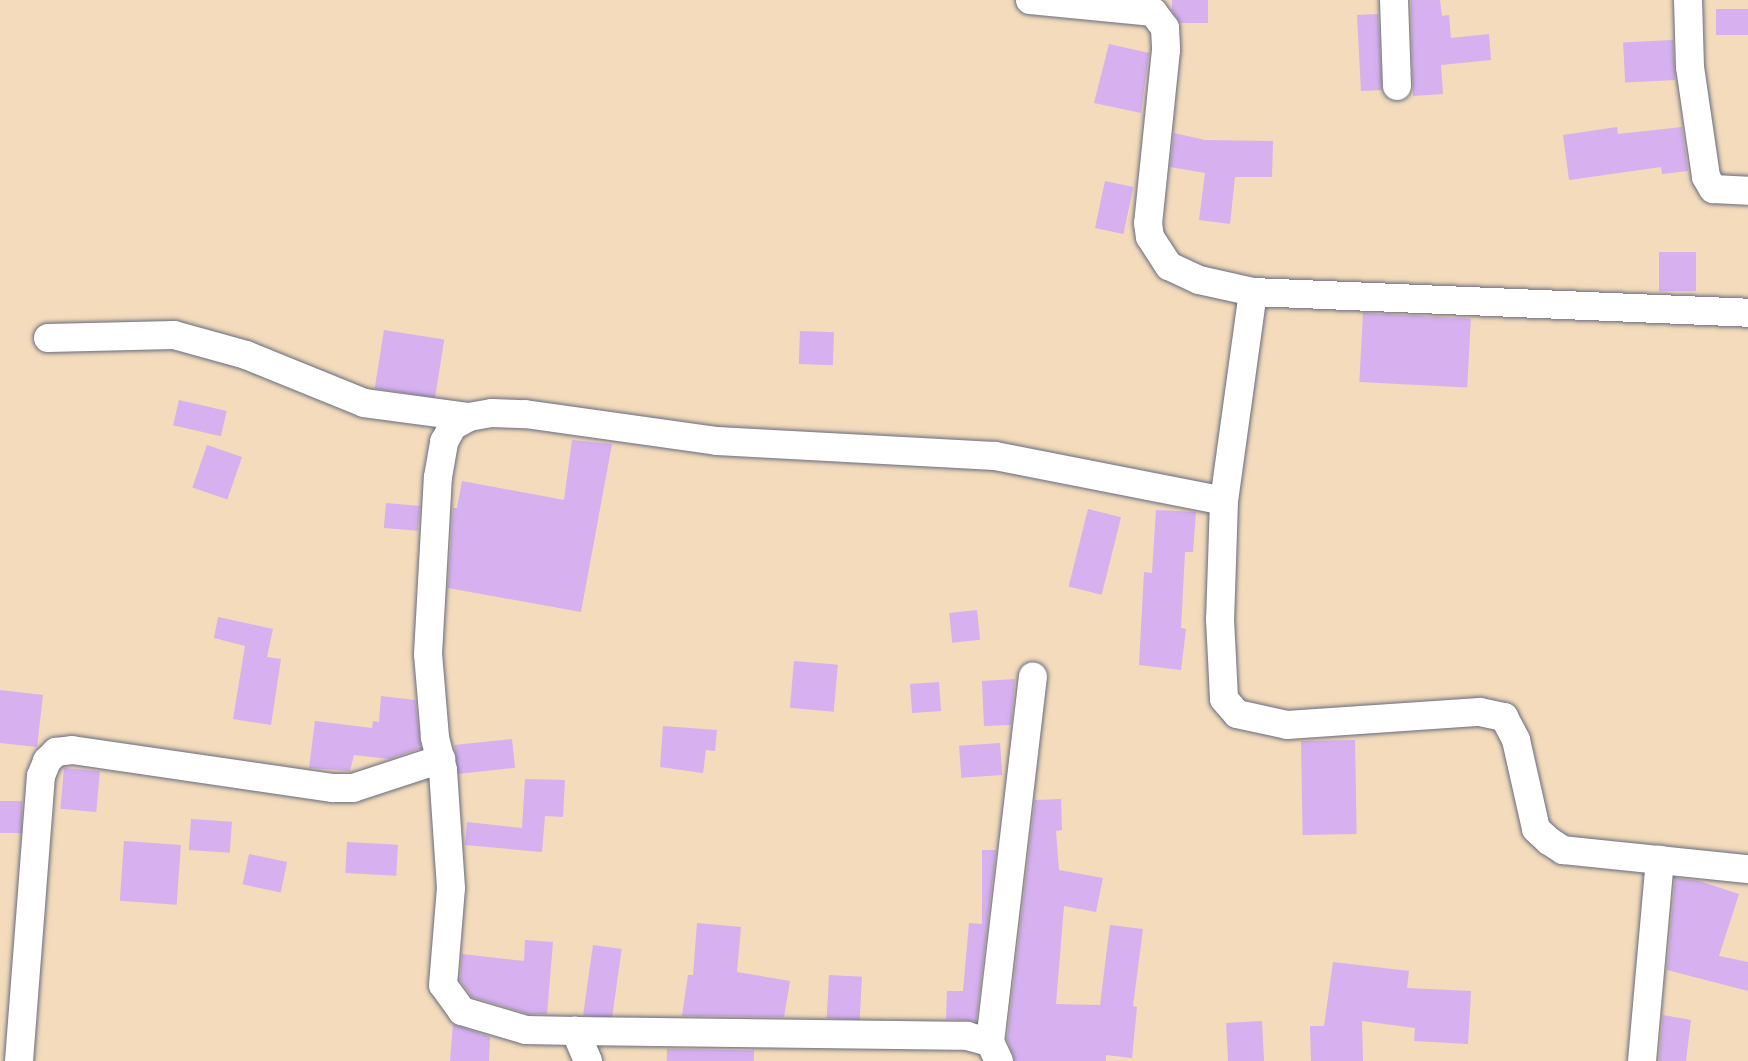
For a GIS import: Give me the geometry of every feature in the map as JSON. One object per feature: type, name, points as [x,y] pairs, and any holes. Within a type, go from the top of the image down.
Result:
[{"type":"street","points":[[1030,0],[1153,12],[1159,17],[1165,28],[1166,50],[1154,143],[1148,224],[1150,237],[1169,266],[1199,280],[1253,292],[1748,313]]},
{"type":"street","points":[[1394,0],[1397,86]]},
{"type":"street","points":[[1688,0],[1690,67],[1706,177],[1713,189],[1748,191]]},
{"type":"street","points":[[1253,292],[1224,501],[1220,619],[1224,699],[1237,714],[1287,725],[1480,712],[1504,717],[1516,740],[1536,829],[1563,850],[1748,869]]},
{"type":"street","points":[[48,338],[174,335],[246,355],[364,404],[469,417],[525,414],[717,441],[995,456],[1224,501]]},
{"type":"street","points":[[469,417],[453,426],[444,442],[438,477],[428,654],[441,759],[451,888],[442,985],[462,1011],[526,1030],[966,1036],[994,1052],[1033,677]]},
{"type":"street","points":[[19,1061],[41,776],[47,761],[56,753],[72,750],[333,788],[353,788],[441,759]]},
{"type":"street","points":[[1642,1061],[1660,860]]},
{"type":"street","points":[[574,1030],[588,1061]]},
{"type":"building","points":[[1172,0],[1208,0],[1208,23],[1180,23],[1172,10]]},
{"type":"building","points":[[1411,0],[1440,0],[1442,16],[1449,15],[1451,38],[1489,34],[1491,60],[1441,65],[1443,94],[1413,96]]},
{"type":"building","points":[[1716,9],[1748,9],[1748,35],[1716,35]]},
{"type":"building","points":[[1378,14],[1382,90],[1361,91],[1357,15]]},
{"type":"building","points":[[1673,40],[1675,80],[1625,83],[1623,43]]},
{"type":"building","points":[[1109,44],[1149,53],[1141,113],[1094,103]]},
{"type":"building","points":[[1617,127],[1618,134],[1682,127],[1688,171],[1662,174],[1661,167],[1569,180],[1563,135]]},
{"type":"building","points":[[1174,133],[1205,140],[1273,141],[1272,177],[1235,177],[1230,224],[1199,220],[1205,173],[1170,167]]},
{"type":"building","points":[[1105,181],[1133,187],[1123,234],[1095,228]]},
{"type":"building","points":[[1659,252],[1696,252],[1696,291],[1659,291]]},
{"type":"building","points":[[1363,313],[1471,319],[1467,388],[1359,382]]},
{"type":"building","points":[[384,330],[444,340],[435,398],[375,388]]},
{"type":"building","points":[[800,331],[834,332],[833,365],[799,364]]},
{"type":"building","points":[[179,400],[227,411],[221,436],[173,425]]},
{"type":"building","points":[[572,440],[612,444],[581,612],[448,588],[453,508],[457,508],[462,481],[564,500]]},
{"type":"building","points":[[207,445],[242,457],[227,500],[192,488]]},
{"type":"building","points":[[386,503],[420,506],[418,531],[384,528]]},
{"type":"building","points":[[1088,509],[1121,517],[1102,595],[1069,587]]},
{"type":"building","points":[[1156,510],[1196,512],[1193,552],[1185,552],[1181,628],[1186,629],[1181,670],[1139,665],[1144,572],[1152,573]]},
{"type":"building","points":[[977,610],[980,640],[952,643],[949,613]]},
{"type":"building","points":[[218,617],[273,629],[267,657],[281,659],[271,725],[233,719],[245,646],[214,638]]},
{"type":"building","points":[[794,661],[838,665],[834,712],[790,708]]},
{"type":"building","points":[[1015,679],[1011,725],[984,726],[982,681]]},
{"type":"building","points":[[939,682],[941,711],[912,713],[910,684]]},
{"type":"building","points":[[0,690],[43,695],[37,747],[0,743]]},
{"type":"building","points":[[381,696],[415,700],[421,748],[389,759],[354,755],[350,771],[309,768],[315,721],[372,728],[373,721],[379,722]]},
{"type":"building","points":[[663,726],[717,730],[715,751],[706,750],[703,773],[660,767]]},
{"type":"building","points":[[512,739],[515,768],[457,774],[454,745]]},
{"type":"building","points":[[1355,740],[1357,834],[1303,835],[1301,741]]},
{"type":"building","points":[[1000,743],[1002,775],[961,778],[959,746]]},
{"type":"building","points":[[64,768],[100,771],[96,812],[60,809]]},
{"type":"building","points":[[525,779],[565,780],[563,817],[545,816],[542,852],[465,845],[467,822],[522,828]]},
{"type":"building","points":[[1061,799],[1062,830],[1056,831],[1059,870],[1103,878],[1096,912],[1064,906],[1056,1004],[1100,1005],[1110,925],[1143,929],[1133,1006],[1137,1007],[1132,1058],[1106,1055],[1106,1061],[1015,1061],[1007,1039],[1035,800]]},
{"type":"building","points":[[0,801],[22,801],[22,833],[0,833]]},
{"type":"building","points":[[191,819],[232,822],[230,853],[189,850]]},
{"type":"building","points":[[124,841],[181,845],[177,905],[120,901]]},
{"type":"building","points":[[347,842],[398,845],[396,876],[345,873]]},
{"type":"building","points":[[982,850],[996,850],[976,1021],[946,1019],[947,991],[963,991],[969,923],[982,924]]},
{"type":"building","points":[[249,854],[287,862],[281,892],[243,884]]},
{"type":"building","points":[[1675,878],[1699,881],[1739,894],[1719,956],[1748,962],[1748,991],[1667,970]]},
{"type":"building","points":[[697,923],[741,927],[737,972],[790,981],[784,1017],[682,1016],[688,975],[693,975]]},
{"type":"building","points":[[525,940],[553,942],[547,1014],[529,1014],[472,997],[460,980],[462,954],[524,961]]},
{"type":"building","points":[[593,945],[622,949],[612,1019],[583,1015]]},
{"type":"building","points":[[1333,962],[1409,971],[1407,988],[1471,991],[1468,1044],[1414,1041],[1415,1028],[1362,1021],[1363,1061],[1311,1061],[1310,1026],[1324,1026]]},
{"type":"building","points":[[829,975],[862,977],[860,1020],[827,1018]]},
{"type":"building","points":[[1663,1015],[1691,1020],[1686,1061],[1659,1061]]},
{"type":"building","points":[[1262,1021],[1264,1061],[1228,1061],[1226,1023]]},
{"type":"building","points":[[453,1024],[490,1037],[489,1061],[450,1061]]},
{"type":"building","points":[[667,1049],[754,1051],[754,1061],[667,1061]]}]
